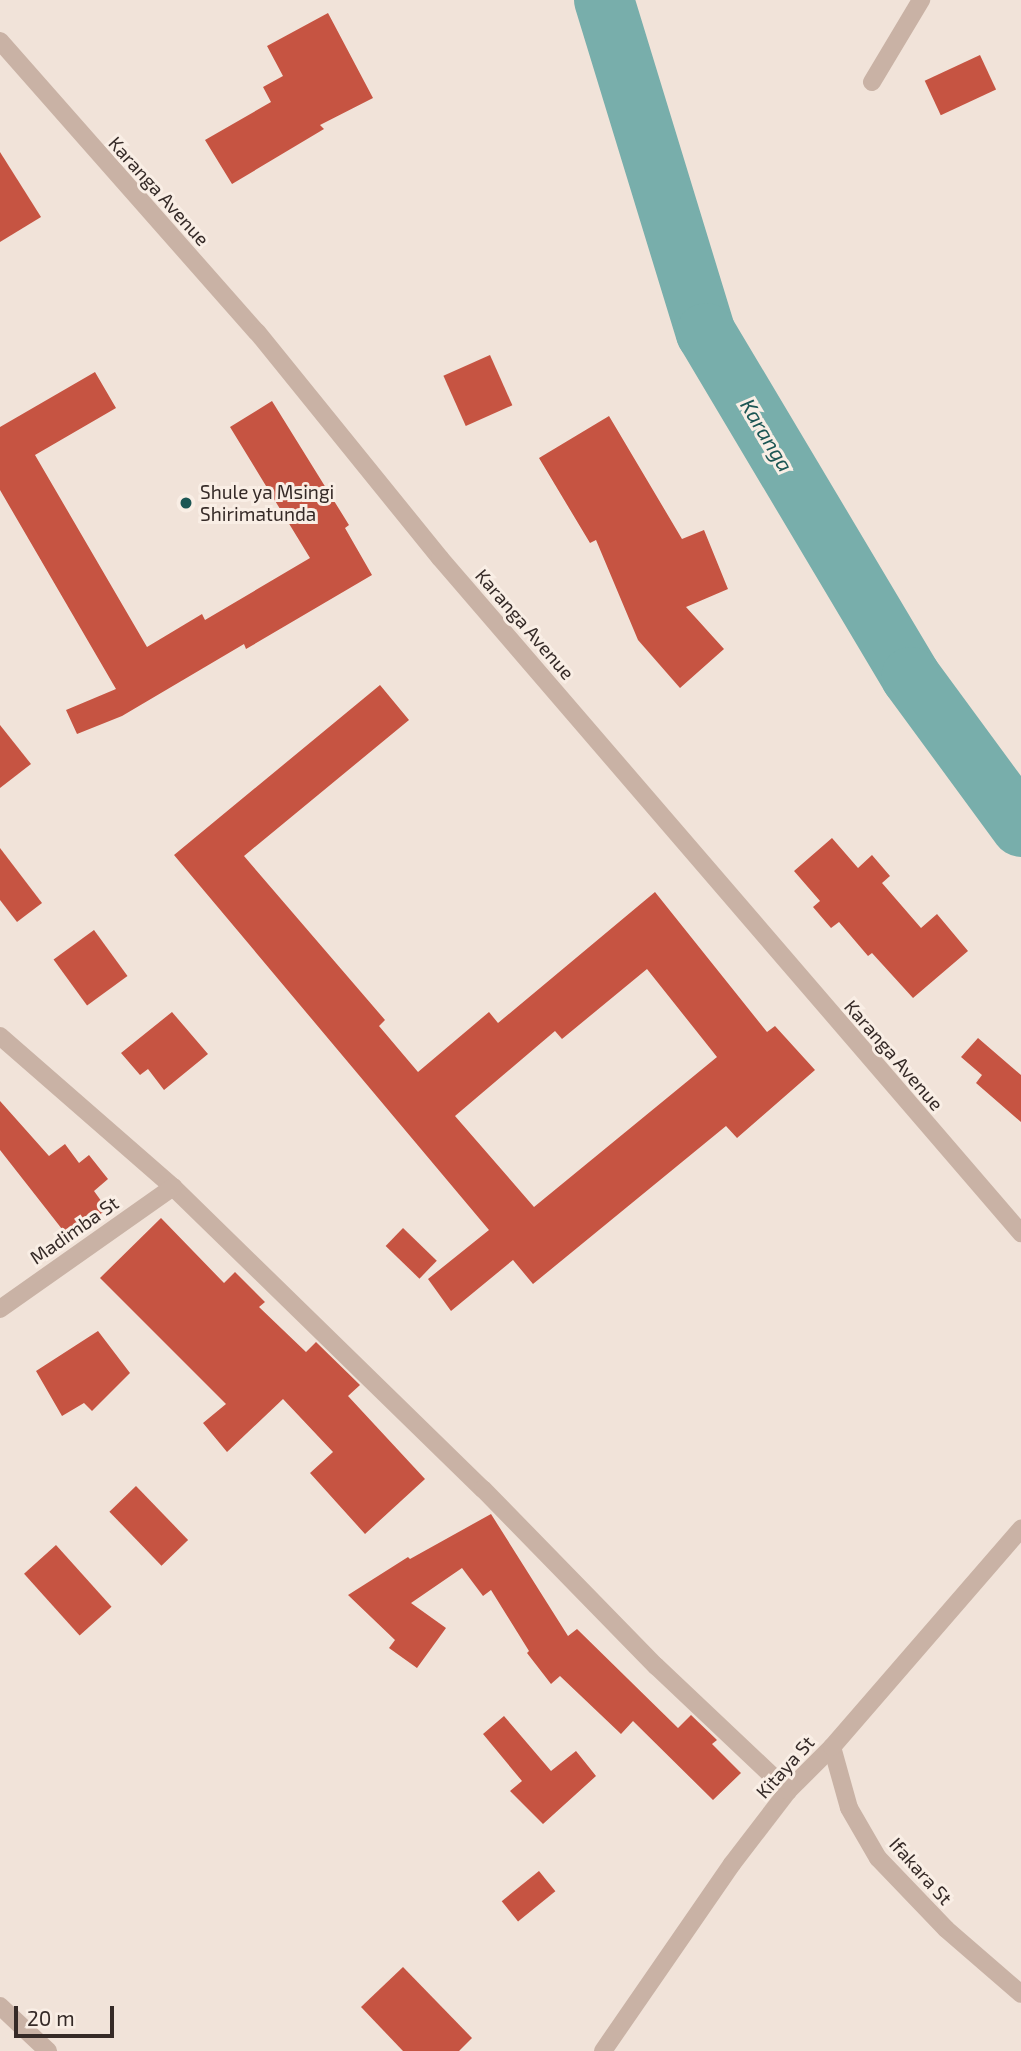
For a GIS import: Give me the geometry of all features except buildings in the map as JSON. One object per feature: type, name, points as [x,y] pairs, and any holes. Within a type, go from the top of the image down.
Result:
[{"type":"street","points":[[872,82],[920,0]]},
{"type":"street","name":"Karanga Avenue","points":[[0,41],[257,332],[440,558],[1021,1233]]},
{"type":"street","points":[[0,1036],[173,1187],[483,1489],[656,1666],[789,1791]]},
{"type":"street","name":"Madimba St","points":[[0,1309],[173,1187]]},
{"type":"street","name":"Kitaya St","points":[[603,2051],[732,1864],[789,1791],[832,1747],[1021,1530]]},
{"type":"street","name":"Ifakara St","points":[[832,1747],[849,1808],[878,1858],[946,1929],[1021,1994]]},
{"type":"street","points":[[0,2006],[48,2051]]},
{"type":"waterway","name":"Karanga","points":[[604,0],[706,333],[911,677],[1021,827]]},
{"type":"place","name":"Shule ya Msingi Shirimatunda","points":[[186,503]]}]
